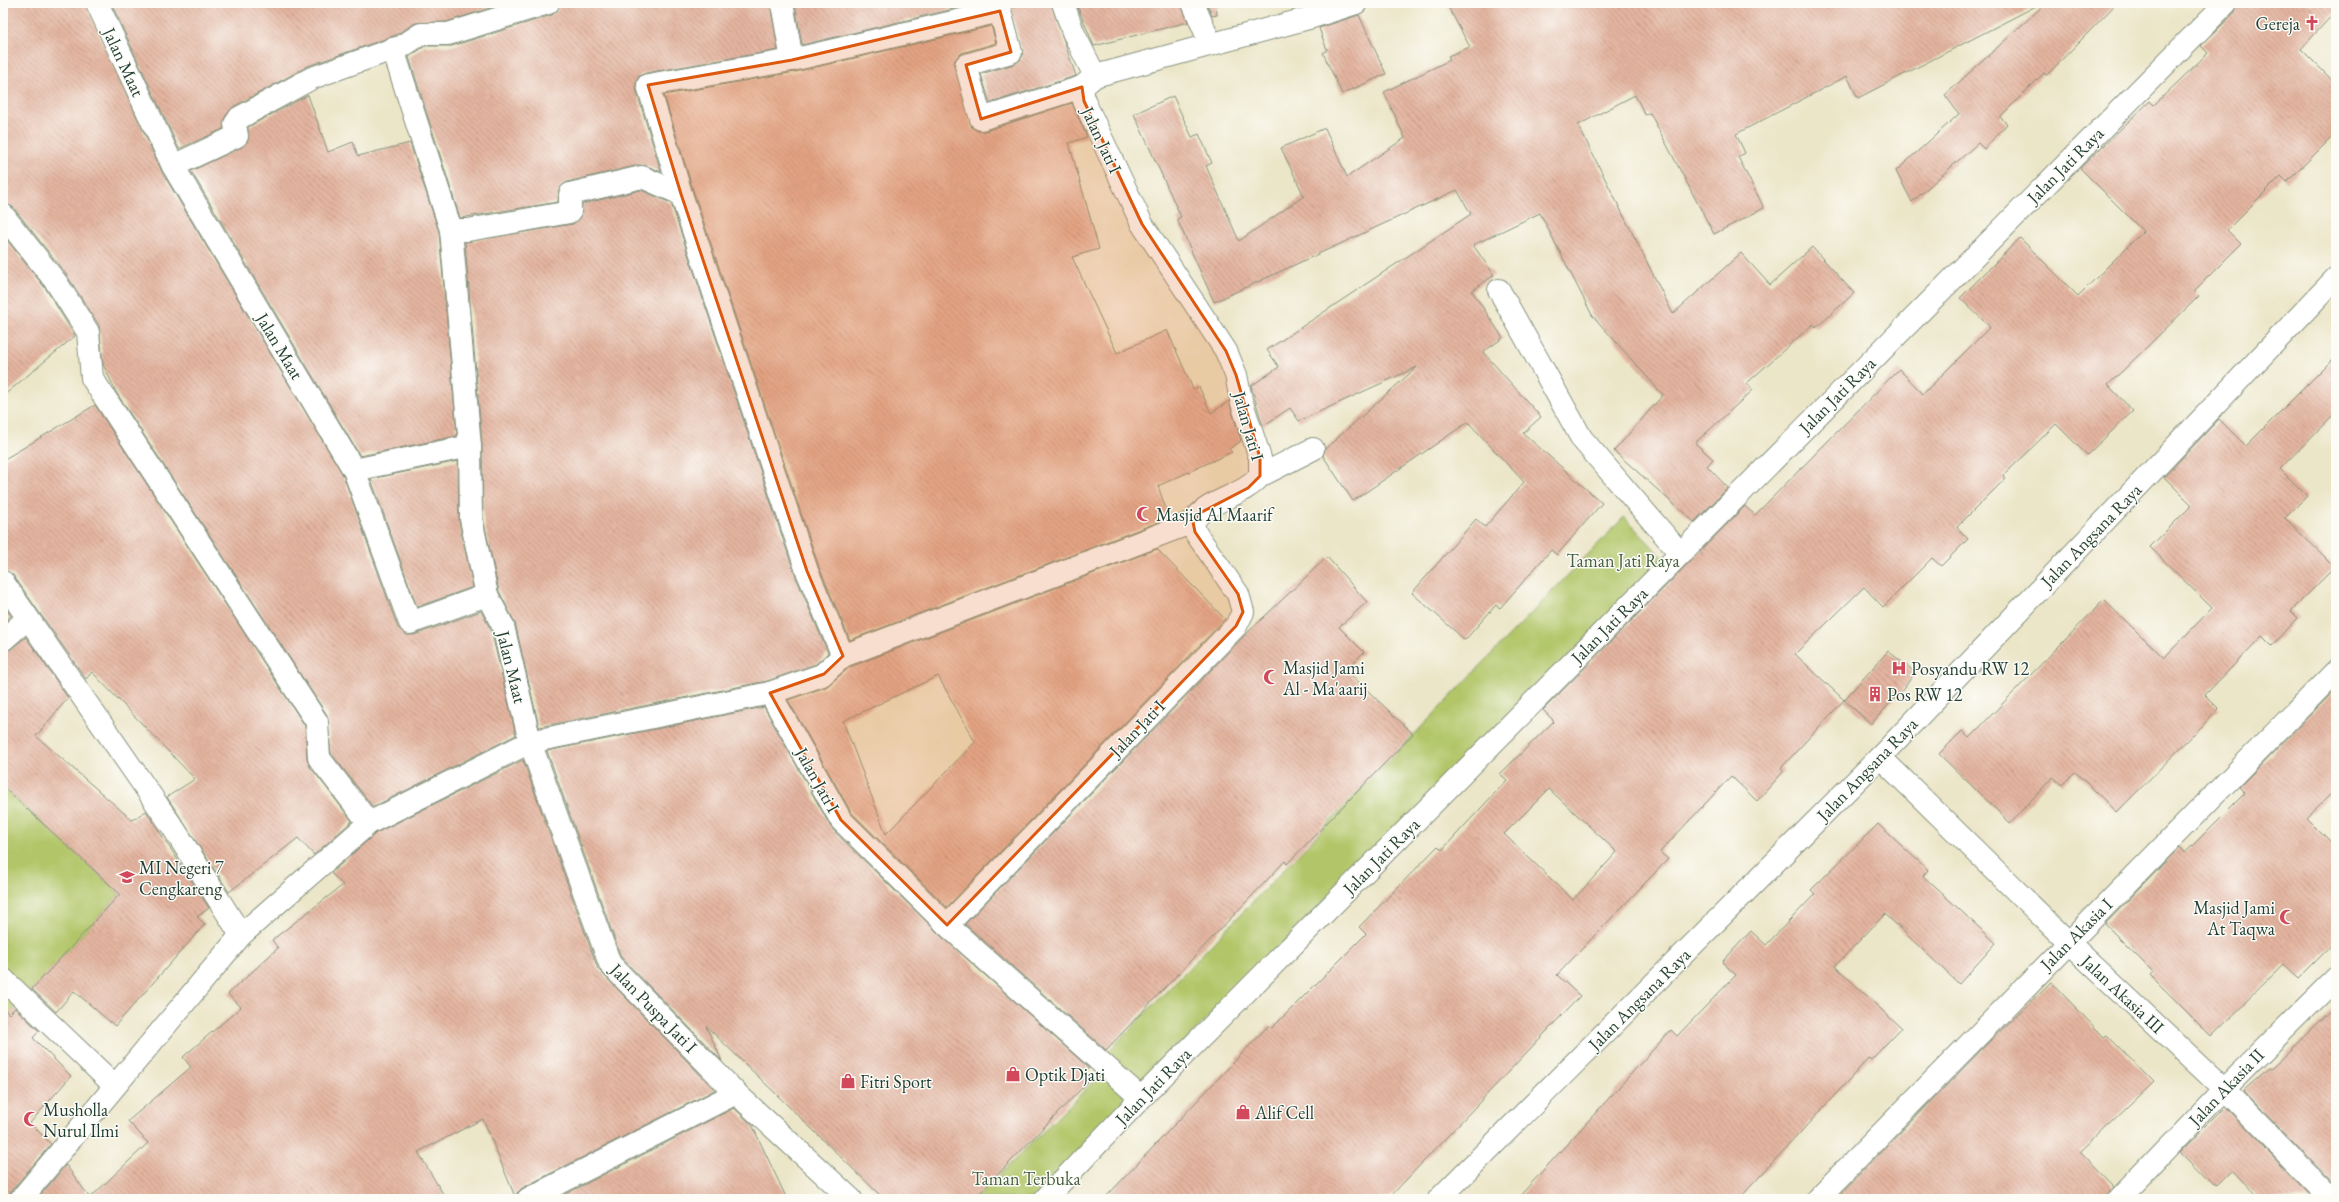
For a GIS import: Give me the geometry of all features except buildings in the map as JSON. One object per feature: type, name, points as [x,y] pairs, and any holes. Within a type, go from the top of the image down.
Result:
[{"type":"street","name":"Jalan Maat","points":[[97,3],[173,166],[354,470],[410,623],[487,595]]},
{"type":"street","points":[[173,166],[237,136],[235,124],[239,118],[312,78],[401,47],[421,34],[448,34],[548,3]]},
{"type":"street","points":[[782,3],[792,60]]},
{"type":"street","name":"Jalan Jati I","points":[[948,925],[1240,620],[1243,612],[1238,594],[1195,532],[1193,522],[1200,513],[1248,488],[1260,476],[1260,458],[1241,400],[1236,375],[1226,351],[1142,224],[1084,101],[1088,81],[1063,3]]},
{"type":"street","points":[[1193,3],[1210,44]]},
{"type":"street","points":[[843,656],[808,571],[681,194],[648,86],[792,60],[1000,11],[1011,52],[966,65],[981,119],[1088,81],[1210,44],[1309,18],[1356,3]]},
{"type":"street","name":"Jalan Jati Raya","points":[[1045,1199],[1141,1098],[2226,3]]},
{"type":"street","name":"Jalan Maat","points":[[393,49],[451,230],[470,446],[471,519],[487,595],[503,626],[530,742]]},
{"type":"street","points":[[451,230],[468,230],[570,212],[570,194],[642,176],[681,194]]},
{"type":"street","points":[[3,215],[56,282],[88,332],[92,378],[317,722],[319,758],[369,823]]},
{"type":"street","name":"Jalan Angsana Raya","points":[[1439,1199],[1880,757],[2336,278]]},
{"type":"street","points":[[1499,290],[1582,439],[1680,553]]},
{"type":"street","points":[[354,470],[470,446]]},
{"type":"street","points":[[1260,476],[1313,450]]},
{"type":"street","points":[[21,1199],[114,1085],[241,936],[369,823],[530,742],[770,693],[822,675],[843,656],[1193,522]]},
{"type":"street","points":[[3,582],[174,829],[241,936]]},
{"type":"street","points":[[3,640],[28,619]]},
{"type":"street","name":"Jalan Akasia I","points":[[1817,1199],[2336,671]]},
{"type":"street","name":"Jalan Jati I","points":[[770,693],[841,820],[948,925],[1141,1098]]},
{"type":"street","name":"Jalan Puspa Jati I","points":[[530,742],[610,964],[736,1093],[852,1199]]},
{"type":"street","name":"Jalan Akasia III","points":[[1880,757],[2068,942],[2224,1089],[2331,1199]]},
{"type":"street","name":"Jalan Akasia II","points":[[2119,1199],[2224,1089],[2336,978]]},
{"type":"street","points":[[3,979],[114,1085]]},
{"type":"street","points":[[528,1199],[736,1093]]},
{"type":"highlighted area","points":[[1000,11],[1011,52],[966,65],[981,119],[1082,87],[1084,101],[1142,224],[1226,351],[1236,375],[1260,458],[1260,476],[1248,488],[1200,513],[1193,522],[1195,532],[1238,594],[1243,612],[1236,626],[947,925],[841,820],[770,693],[824,674],[843,656],[807,571],[681,194],[648,85],[792,60]]},
{"type":"green space","name":"Taman Jati Raya","points":[[1624,517],[1665,560],[1138,1088],[1103,1057]]},
{"type":"green space","points":[[3,787],[120,894],[3,1021]]},
{"type":"green space","name":"Taman Terbuka","points":[[1101,1074],[1130,1100],[1035,1199],[975,1199]]},
{"type":"place","name":"Gereja","points":[[2312,23]]},
{"type":"place","name":"Masjid Al Maarif","points":[[1144,514]]},
{"type":"place","name":"Posyandu RW 12","points":[[1899,668]]},
{"type":"place","name":"Masjid Jami Al - Ma'aarij","points":[[1271,677]]},
{"type":"place","name":"Pos RW 12","points":[[1875,694]]},
{"type":"place","name":"MI Negeri 7 Cengkareng","points":[[127,877]]},
{"type":"place","name":"Masjid Jami At Taqwa","points":[[2287,917]]},
{"type":"place","name":"Optik Djati","points":[[1013,1074]]},
{"type":"place","name":"Fitri Sport","points":[[848,1081]]},
{"type":"place","name":"Alif Cell","points":[[1243,1112]]},
{"type":"place","name":"Musholla Nurul Ilmi","points":[[31,1119]]}]
